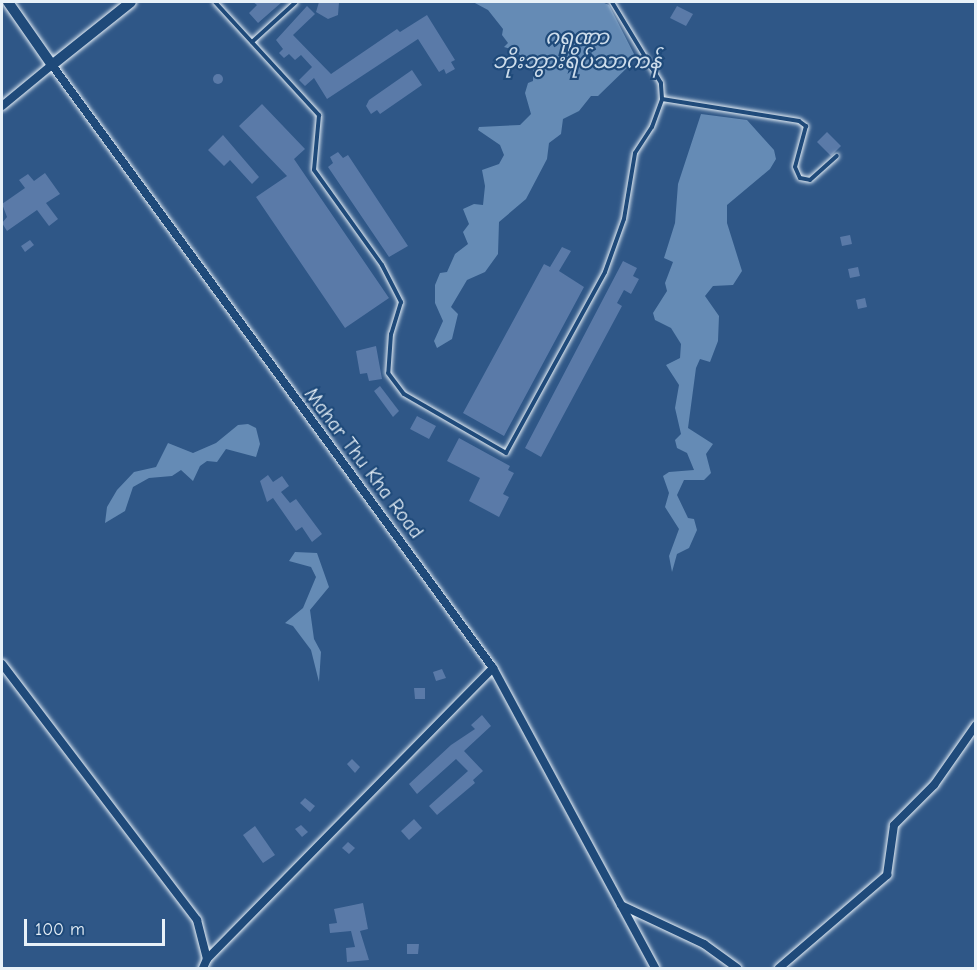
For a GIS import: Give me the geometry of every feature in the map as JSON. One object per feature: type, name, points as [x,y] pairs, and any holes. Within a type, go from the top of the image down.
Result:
[{"type":"main road","name":"Mahar Thu Kha Road","points":[[8,2],[52,65]]},
{"type":"main road","points":[[52,65],[131,2]]},
{"type":"street","points":[[2,106],[52,65]]},
{"type":"street","name":"Mahar Thu Kha Road","points":[[52,65],[493,668],[655,969]]},
{"type":"street","points":[[2,664],[197,920],[207,959]]},
{"type":"street","points":[[203,969],[207,959],[493,668]]},
{"type":"street","points":[[2,680],[12,678]]},
{"type":"street","points":[[779,969],[887,875],[894,825],[934,785],[975,725]]},
{"type":"street","points":[[621,905],[704,944],[737,969]]},
{"type":"lane","points":[[215,2],[319,115],[314,170],[382,265],[401,302],[392,334],[388,373],[404,394],[506,453],[605,272],[624,219],[635,153],[652,127],[662,99],[661,83],[612,2]]},
{"type":"lane","points":[[252,42],[296,2]]},
{"type":"lane","points":[[662,99],[799,121],[806,126],[795,167],[800,178],[810,180],[837,156]]},
{"type":"water","name":"ဂရုဏာ ဘိုးဘွားရိပ်သာကန်","points":[[473,2],[602,2],[609,5],[634,54],[632,63],[598,96],[591,96],[579,111],[563,119],[561,134],[549,143],[547,159],[526,199],[499,222],[498,254],[485,272],[467,280],[451,307],[458,314],[452,339],[437,348],[434,341],[443,321],[435,303],[435,285],[440,273],[447,272],[455,254],[468,244],[463,232],[469,224],[463,209],[474,204],[483,205],[485,186],[482,170],[499,164],[504,155],[500,145],[478,130],[479,127],[520,125],[531,114],[525,93],[528,83],[533,81],[533,69],[515,50],[504,47],[508,43],[502,35],[503,29],[488,10]]},
{"type":"water","name":"ဂရုဏာ ဘိုးဘွားရိပ်သာကန်","points":[[701,114],[747,120],[774,150],[776,159],[770,169],[727,205],[727,223],[742,271],[733,285],[713,286],[705,296],[719,316],[718,341],[710,362],[700,359],[696,368],[688,428],[713,444],[706,454],[711,473],[704,480],[684,480],[677,495],[688,518],[694,519],[697,530],[689,548],[677,554],[672,572],[669,556],[679,529],[665,507],[669,493],[663,476],[669,472],[694,470],[687,453],[677,448],[675,440],[681,434],[675,408],[679,385],[666,365],[680,358],[681,344],[671,328],[655,320],[653,313],[667,291],[665,283],[673,262],[664,258],[675,223],[678,184]]},
{"type":"water","points":[[248,424],[256,428],[260,444],[256,457],[226,449],[217,462],[207,461],[200,466],[193,481],[181,470],[172,476],[149,478],[133,487],[125,511],[105,523],[107,507],[117,490],[134,472],[156,467],[168,443],[193,453],[216,443],[238,425]]},
{"type":"water","points":[[295,552],[317,553],[329,587],[310,610],[314,639],[321,652],[319,682],[311,650],[293,626],[285,623],[303,608],[316,577],[311,567],[289,561]]},
{"type":"building","points":[[253,2],[282,2],[258,23],[249,13],[257,5]]},
{"type":"building","points":[[319,2],[339,2],[338,15],[328,19],[316,12]]},
{"type":"building","points":[[307,6],[315,14],[293,35],[331,74],[397,29],[400,32],[427,15],[455,60],[451,62],[455,69],[446,74],[444,69],[439,72],[418,39],[327,99],[314,78],[305,86],[299,80],[312,67],[301,55],[295,60],[289,54],[284,58],[279,53],[283,49],[276,40]]},
{"type":"building","points":[[677,6],[693,14],[686,26],[670,18]]},
{"type":"building","points":[[412,70],[422,85],[380,114],[377,110],[371,114],[366,106],[369,100]]},
{"type":"building","points":[[218,74],[223,79],[218,84],[213,79]]},
{"type":"building","points":[[262,104],[305,149],[294,159],[389,298],[345,328],[256,197],[287,176],[239,126]]},
{"type":"building","points":[[827,132],[841,146],[831,156],[817,142]]},
{"type":"building","points":[[223,135],[259,177],[252,184],[230,160],[224,166],[208,150]]},
{"type":"building","points":[[338,152],[343,158],[348,155],[408,246],[389,257],[328,167],[333,163],[330,157]]},
{"type":"building","points":[[45,173],[60,194],[46,203],[58,219],[49,226],[37,210],[7,231],[2,223],[7,217],[2,204],[25,188],[19,180],[28,174],[34,181]]},
{"type":"building","points":[[850,235],[852,244],[842,246],[840,237]]},
{"type":"building","points":[[30,240],[34,245],[25,252],[21,246]]},
{"type":"building","points":[[562,247],[571,251],[559,271],[584,287],[504,436],[463,413],[544,264],[550,267]]},
{"type":"building","points":[[623,261],[637,268],[633,276],[639,279],[631,294],[624,290],[617,303],[622,306],[541,457],[525,448]]},
{"type":"building","points":[[858,267],[860,276],[850,278],[848,269]]},
{"type":"building","points":[[865,298],[867,307],[858,309],[856,300]]},
{"type":"building","points":[[376,346],[382,379],[369,381],[367,373],[360,374],[356,351]]},
{"type":"building","points":[[380,386],[399,411],[393,417],[374,391]]},
{"type":"building","points":[[417,416],[436,426],[429,439],[410,429]]},
{"type":"building","points":[[459,438],[510,466],[508,470],[514,473],[503,494],[509,497],[499,517],[469,501],[480,478],[447,461]]},
{"type":"building","points":[[268,475],[273,482],[282,476],[289,486],[281,492],[290,503],[296,499],[322,534],[312,542],[302,527],[296,531],[273,498],[267,502],[260,481]]},
{"type":"building","points":[[442,669],[446,678],[436,681],[433,672]]},
{"type":"building","points":[[414,688],[425,688],[425,699],[415,699]]},
{"type":"building","points":[[482,715],[491,726],[464,751],[483,771],[473,780],[475,783],[437,815],[429,806],[468,771],[456,759],[417,794],[409,784],[451,745],[475,729],[471,725]]},
{"type":"building","points":[[352,759],[360,767],[355,773],[347,764]]},
{"type":"building","points":[[305,798],[315,806],[310,812],[300,803]]},
{"type":"building","points":[[414,819],[422,828],[409,840],[401,831]]},
{"type":"building","points":[[301,825],[308,832],[302,837],[295,829]]},
{"type":"building","points":[[255,826],[275,855],[263,863],[243,835]]},
{"type":"building","points":[[348,842],[355,848],[349,854],[342,848]]},
{"type":"building","points":[[363,903],[368,929],[360,931],[369,960],[347,962],[346,948],[355,947],[351,931],[330,933],[329,924],[337,923],[334,909]]},
{"type":"building","points":[[407,944],[419,944],[418,954],[407,954]]}]
